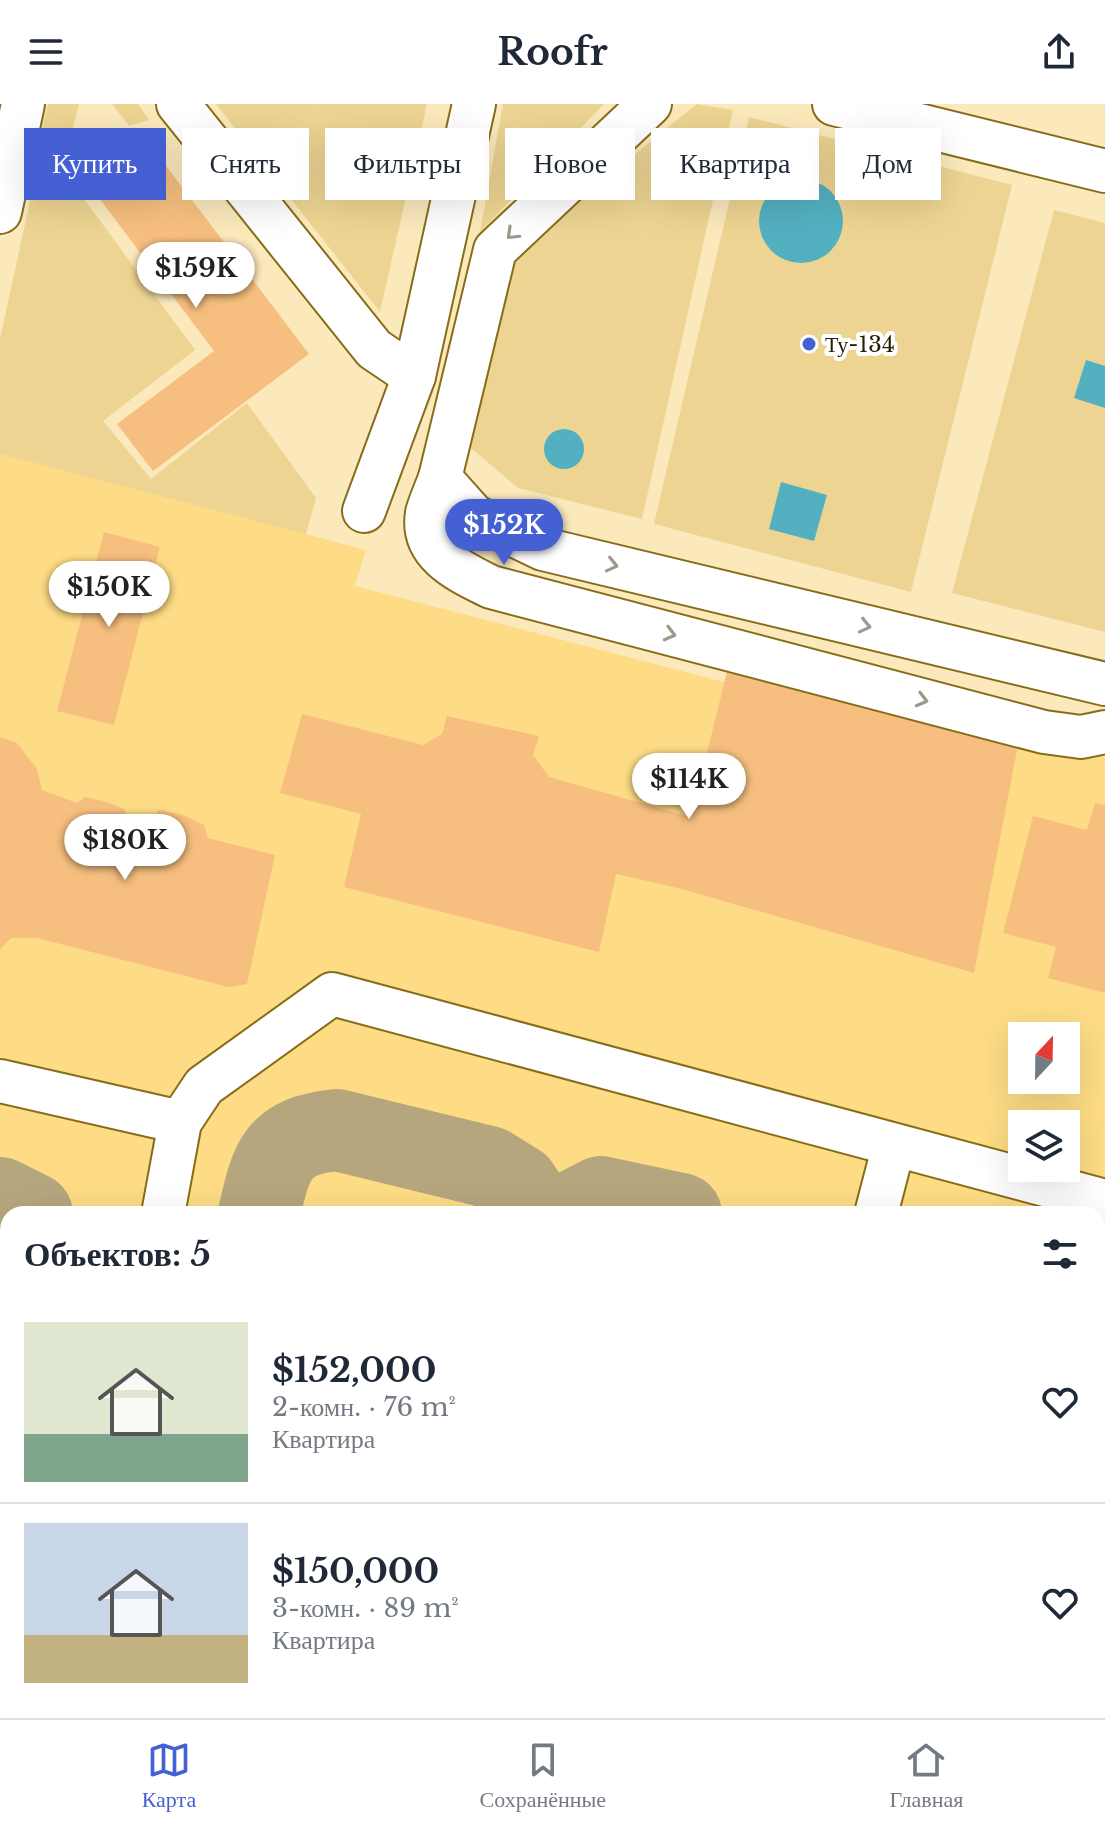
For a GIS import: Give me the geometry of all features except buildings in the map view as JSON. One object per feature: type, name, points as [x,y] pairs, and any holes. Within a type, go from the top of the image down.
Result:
[{"type":"street","points":[[0,212],[23,104]]},
{"type":"street","points":[[178,104],[374,349],[414,376]]},
{"type":"street","points":[[364,511],[414,376],[474,104]]},
{"type":"street","points":[[650,104],[495,250],[440,478],[427,514],[428,540],[448,565],[491,587],[1044,732],[1081,737],[1105,732]]},
{"type":"street","points":[[834,104],[1105,171]]},
{"type":"street","points":[[440,478],[474,516],[543,549],[1105,684]]},
{"type":"street","points":[[164,1206],[180,1122],[204,1086],[332,994],[1105,1201]]},
{"type":"street","points":[[0,1081],[180,1122]]},
{"type":"street","points":[[878,1206],[894,1145]]},
{"type":"shaded area","points":[[48,104],[79,104],[73,128],[42,128]]},
{"type":"shaded area","points":[[112,104],[138,104],[149,120],[129,126]]},
{"type":"shaded area","points":[[216,104],[427,104],[422,128],[325,128],[325,200],[405,200],[380,312],[292,200],[309,200],[309,128],[235,128]]},
{"type":"shaded area","points":[[503,104],[604,104],[581,128],[505,128],[505,200],[511,200],[480,232],[486,200],[489,200],[489,182]]},
{"type":"shaded area","points":[[697,104],[733,110],[729,128],[667,128]]},
{"type":"shaded area","points":[[749,117],[792,128],[746,128]]},
{"type":"shaded area","points":[[819,135],[835,139],[835,200],[941,200],[941,167],[1012,185],[911,592],[654,524],[730,200],[819,200]]},
{"type":"shaded area","points":[[651,141],[651,200],[713,200],[642,519],[518,488],[465,443],[515,251],[578,200],[635,200],[635,154]]},
{"type":"shaded area","points":[[30,200],[85,200],[195,350],[103,421],[151,479],[247,403],[316,498],[306,534],[0,454],[0,339]]},
{"type":"shaded area","points":[[1054,210],[1105,223],[1105,632],[952,593]]},
{"type":"shaded area","points":[[0,452],[366,550],[355,586],[724,682],[730,660],[1019,740],[1105,757],[1105,1206],[0,1206]]},
{"type":"water","points":[[819,183],[831,191],[842,213],[842,229],[836,244],[824,256],[809,262],[793,262],[778,256],[766,244],[760,229],[760,213],[765,200],[819,200]]},
{"type":"water","points":[[1086,360],[1105,366],[1105,408],[1074,398]]},
{"type":"water","points":[[564,429],[578,435],[584,449],[578,463],[564,469],[550,463],[544,449],[550,435]]},
{"type":"water","points":[[781,482],[827,495],[814,541],[769,529]]},
{"type":"taxiway","points":[[261,1206],[268,1179],[280,1154],[301,1138],[337,1130],[489,1167],[518,1185],[532,1206]]},
{"type":"taxiway","points":[[584,1206],[601,1197],[643,1206]]},
{"type":"taxiway","points":[[0,1198],[16,1206]]},
{"type":"place","name":"Ту-134","points":[[809,344]]}]
